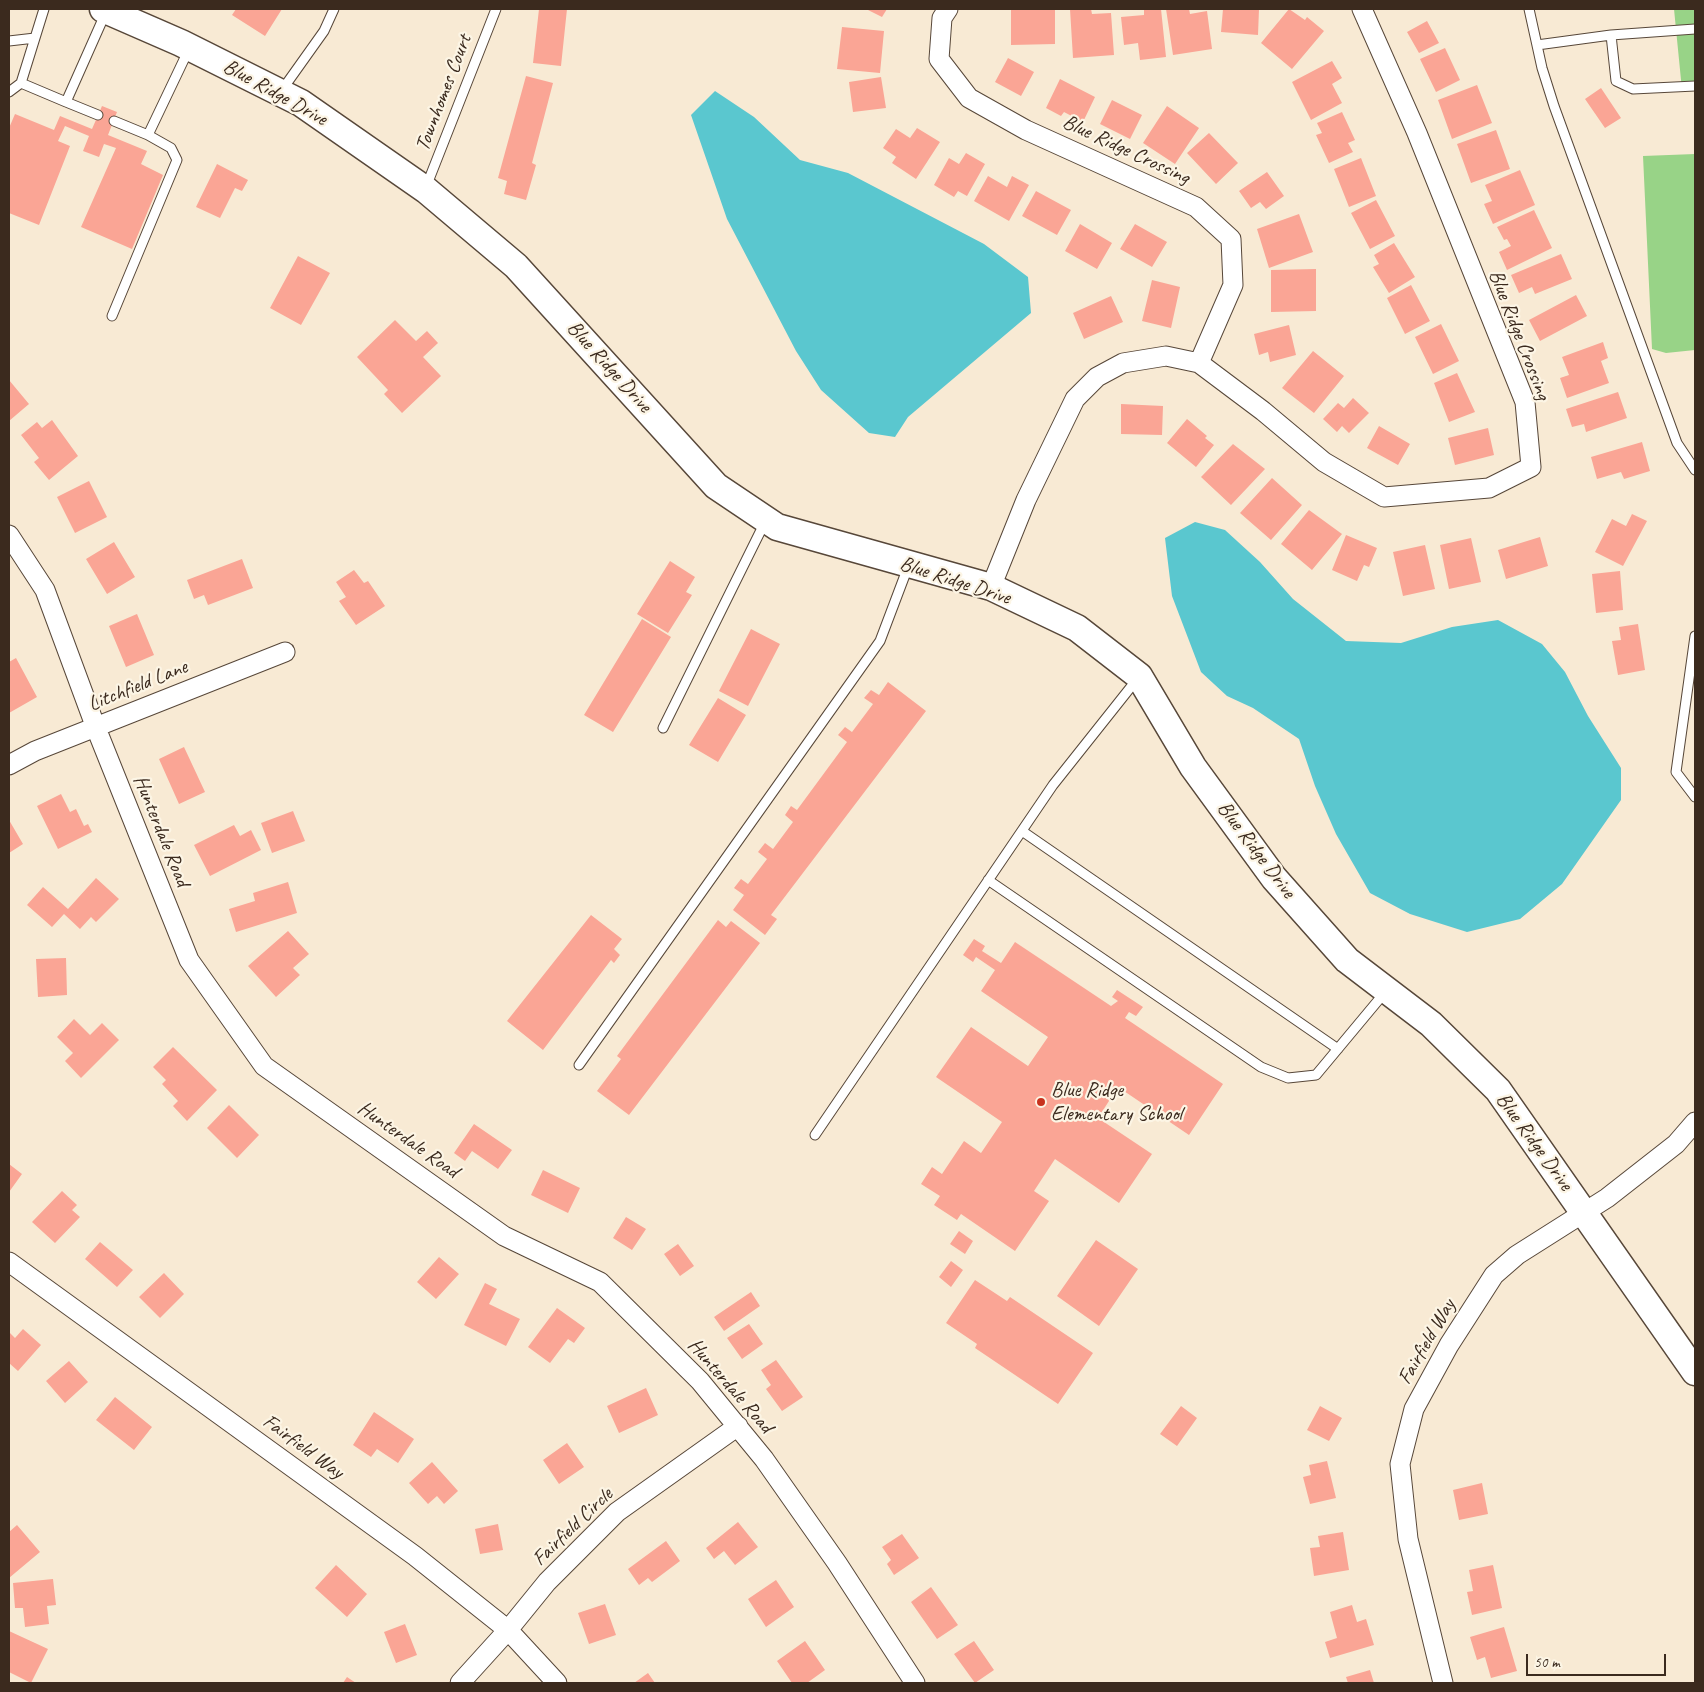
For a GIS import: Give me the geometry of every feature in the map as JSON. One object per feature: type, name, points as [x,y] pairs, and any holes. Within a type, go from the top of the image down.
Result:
[{"type":"street","name":"Blue Ridge Crossing","points":[[948,9],[942,18],[939,59],[968,98],[1026,130],[1196,207],[1231,239],[1233,285],[1199,364]]},
{"type":"street","name":"Blue Ridge Crossing","points":[[991,587],[1026,500],[1075,399],[1097,377],[1123,363],[1166,356],[1199,364],[1263,410],[1324,462],[1384,497],[1489,488],[1531,467],[1525,402],[1417,133],[1362,9]]},
{"type":"street","name":"Blue Ridge Drive","points":[[105,10],[190,48],[301,103],[426,190],[516,266],[716,486],[766,520],[777,527],[991,587],[1077,628],[1139,676],[1193,766],[1274,878],[1346,960],[1431,1024],[1498,1090],[1695,1372]]},
{"type":"street","name":"Hunterdale Road","points":[[9,535],[46,590],[96,728],[189,960],[264,1066],[504,1236],[600,1282],[700,1381],[764,1459],[837,1563],[915,1683]]},
{"type":"street","name":"Litchfield Lane","points":[[9,765],[35,751],[285,652]]},
{"type":"street","name":"Fairfield Way","points":[[1443,1683],[1408,1539],[1400,1464],[1414,1409],[1448,1345],[1494,1275],[1518,1255],[1607,1198],[1676,1144],[1695,1122]]},
{"type":"street","name":"Fairfield Way","points":[[9,1262],[415,1556],[508,1630],[557,1683]]},
{"type":"street","name":"Fairfield Circle","points":[[460,1683],[508,1630],[547,1582],[617,1512],[738,1426]]},
{"type":"lane","points":[[9,92],[21,83],[44,9]]},
{"type":"lane","points":[[280,92],[324,31],[334,9]]},
{"type":"lane","name":"Townhomes Court","points":[[426,190],[496,9]]},
{"type":"lane","points":[[1530,9],[1537,45],[1554,106],[1677,443],[1695,469]]},
{"type":"lane","points":[[66,102],[105,10]]},
{"type":"lane","points":[[1537,45],[1610,35],[1695,29]]},
{"type":"lane","points":[[1610,35],[1616,81],[1633,90],[1695,86]]},
{"type":"lane","points":[[9,41],[35,38]]},
{"type":"lane","points":[[148,135],[190,48]]},
{"type":"lane","points":[[21,83],[98,115]]},
{"type":"lane","points":[[112,316],[177,160],[171,148],[148,135],[114,121]]},
{"type":"lane","points":[[663,728],[766,520]]},
{"type":"lane","points":[[579,1065],[880,640],[909,565]]},
{"type":"lane","points":[[1695,636],[1676,772],[1695,797]]},
{"type":"lane","points":[[815,1135],[1053,785],[1139,676]]},
{"type":"lane","points":[[1022,831],[1338,1049]]},
{"type":"lane","points":[[988,880],[1261,1068],[1288,1078],[1316,1075],[1387,990]]},
{"type":"green space","points":[[1674,9],[1695,9],[1695,89],[1682,90]]},
{"type":"green space","points":[[1695,154],[1695,350],[1666,353],[1652,349],[1643,156]]},
{"type":"water","points":[[715,91],[754,117],[800,160],[848,173],[984,244],[1028,277],[1031,313],[908,417],[895,437],[869,433],[821,390],[796,351],[727,219],[691,115]]},
{"type":"water","points":[[1195,522],[1225,530],[1260,562],[1293,599],[1346,641],[1401,643],[1452,627],[1498,620],[1542,644],[1565,672],[1588,716],[1621,768],[1621,800],[1562,884],[1520,919],[1467,932],[1410,914],[1370,893],[1336,834],[1315,786],[1299,739],[1253,708],[1227,696],[1201,672],[1172,596],[1165,538]]},
{"type":"building","points":[[236,9],[282,9],[265,36],[232,15]]},
{"type":"building","points":[[539,9],[567,9],[561,66],[533,63]]},
{"type":"building","points":[[866,9],[887,9],[882,17]]},
{"type":"building","points":[[1011,9],[1055,9],[1055,44],[1011,45]]},
{"type":"building","points":[[1070,9],[1091,9],[1092,14],[1111,13],[1114,55],[1073,58]]},
{"type":"building","points":[[1144,9],[1161,9],[1166,57],[1140,60],[1138,43],[1124,45],[1121,17],[1144,15]]},
{"type":"building","points":[[1166,9],[1189,9],[1190,14],[1207,11],[1212,49],[1173,55]]},
{"type":"building","points":[[1223,9],[1259,9],[1258,35],[1221,32]]},
{"type":"building","points":[[1289,9],[1305,20],[1307,17],[1324,31],[1292,69],[1261,43]]},
{"type":"building","points":[[1427,21],[1439,43],[1419,53],[1407,32]]},
{"type":"building","points":[[842,27],[884,31],[880,73],[837,69]]},
{"type":"building","points":[[1445,48],[1460,80],[1436,92],[1420,59]]},
{"type":"building","points":[[1008,58],[1034,72],[1021,96],[995,82]]},
{"type":"building","points":[[1332,61],[1342,78],[1332,84],[1342,103],[1311,120],[1292,82]]},
{"type":"building","points":[[526,76],[553,83],[532,163],[536,165],[526,200],[504,194],[507,181],[498,178]]},
{"type":"building","points":[[881,77],[886,108],[853,112],[849,82]]},
{"type":"building","points":[[1060,79],[1095,97],[1083,122],[1064,112],[1061,116],[1046,108]]},
{"type":"building","points":[[1477,85],[1492,123],[1452,139],[1438,100]]},
{"type":"building","points":[[1601,88],[1621,118],[1605,128],[1585,99]]},
{"type":"building","points":[[1112,100],[1142,115],[1130,139],[1100,124]]},
{"type":"building","points":[[102,106],[117,112],[108,135],[147,151],[141,164],[163,175],[132,249],[81,227],[116,148],[104,144],[99,157],[83,151],[89,136],[65,126],[58,141],[70,146],[39,225],[9,213],[9,128],[15,114],[54,130],[60,116],[92,129]]},
{"type":"building","points":[[1167,106],[1199,128],[1175,164],[1143,143]]},
{"type":"building","points":[[1342,112],[1355,140],[1348,143],[1353,152],[1329,163],[1316,135],[1322,133],[1317,123]]},
{"type":"building","points":[[917,128],[940,142],[916,179],[892,163],[896,157],[883,148],[896,129],[910,138]]},
{"type":"building","points":[[1496,130],[1510,169],[1471,183],[1457,144]]},
{"type":"building","points":[[1209,133],[1238,163],[1216,184],[1187,153]]},
{"type":"building","points":[[966,153],[985,164],[967,196],[958,191],[954,197],[934,185],[949,158],[959,164]]},
{"type":"building","points":[[1361,158],[1376,196],[1349,207],[1334,169]]},
{"type":"building","points":[[217,164],[248,180],[242,191],[235,188],[220,218],[196,207]]},
{"type":"building","points":[[1520,170],[1535,205],[1493,224],[1484,204],[1492,201],[1485,185]]},
{"type":"building","points":[[1267,172],[1284,196],[1266,209],[1260,202],[1251,208],[1239,191]]},
{"type":"building","points":[[988,176],[1007,187],[1012,176],[1029,185],[1009,221],[974,201]]},
{"type":"building","points":[[1036,191],[1071,210],[1057,235],[1022,216]]},
{"type":"building","points":[[1376,200],[1395,236],[1370,249],[1351,213]]},
{"type":"building","points":[[1534,210],[1552,248],[1507,270],[1499,252],[1511,246],[1507,239],[1504,240],[1497,227]]},
{"type":"building","points":[[1299,214],[1313,252],[1269,268],[1257,229]]},
{"type":"building","points":[[1080,224],[1112,243],[1097,269],[1065,251]]},
{"type":"building","points":[[1135,224],[1167,242],[1152,267],[1120,249]]},
{"type":"building","points":[[1394,243],[1415,277],[1389,293],[1373,267],[1379,264],[1374,255]]},
{"type":"building","points":[[1561,254],[1572,279],[1535,294],[1532,287],[1519,293],[1511,275]]},
{"type":"building","points":[[298,256],[330,273],[301,325],[270,308]]},
{"type":"building","points":[[1316,269],[1316,311],[1271,312],[1271,270]]},
{"type":"building","points":[[1152,280],[1180,287],[1171,328],[1142,321]]},
{"type":"building","points":[[1411,285],[1430,321],[1405,334],[1387,298]]},
{"type":"building","points":[[1576,295],[1587,316],[1540,341],[1529,320]]},
{"type":"building","points":[[1111,296],[1123,322],[1084,339],[1073,313]]},
{"type":"building","points":[[395,320],[416,341],[427,331],[438,343],[423,357],[441,376],[402,413],[384,394],[388,390],[357,357]]},
{"type":"building","points":[[1441,324],[1459,361],[1433,374],[1415,337]]},
{"type":"building","points":[[1289,325],[1296,355],[1270,362],[1268,352],[1259,355],[1254,334]]},
{"type":"building","points":[[1603,342],[1608,358],[1601,361],[1609,383],[1567,398],[1560,378],[1569,375],[1562,357]]},
{"type":"building","points":[[1313,351],[1344,376],[1314,413],[1282,388]]},
{"type":"building","points":[[1457,373],[1475,412],[1449,422],[1434,383]]},
{"type":"building","points":[[9,380],[29,404],[9,421]]},
{"type":"building","points":[[1618,392],[1627,418],[1586,432],[1584,424],[1572,427],[1566,409]]},
{"type":"building","points":[[1353,398],[1369,413],[1349,433],[1342,426],[1337,432],[1323,419],[1338,403],[1344,408]]},
{"type":"building","points":[[1121,404],[1163,406],[1162,435],[1121,434]]},
{"type":"building","points":[[1187,419],[1207,436],[1205,438],[1214,445],[1196,467],[1167,443]]},
{"type":"building","points":[[52,420],[78,456],[49,480],[34,462],[39,458],[21,435],[37,422],[42,428]]},
{"type":"building","points":[[1379,426],[1410,444],[1398,465],[1367,448]]},
{"type":"building","points":[[1488,428],[1494,455],[1455,465],[1448,438]]},
{"type":"building","points":[[1642,442],[1650,471],[1624,479],[1621,472],[1597,479],[1591,457]]},
{"type":"building","points":[[1233,444],[1265,469],[1231,505],[1201,477]]},
{"type":"building","points":[[1272,478],[1302,505],[1271,540],[1240,513]]},
{"type":"building","points":[[89,481],[107,517],[75,533],[57,497]]},
{"type":"building","points":[[1309,510],[1342,534],[1312,570],[1281,544]]},
{"type":"building","points":[[1632,514],[1647,521],[1623,566],[1595,552],[1612,519],[1626,526]]},
{"type":"building","points":[[1346,535],[1377,548],[1369,567],[1364,565],[1357,581],[1332,570]]},
{"type":"building","points":[[1540,537],[1548,566],[1506,579],[1498,550]]},
{"type":"building","points":[[1471,538],[1481,582],[1449,589],[1440,545]]},
{"type":"building","points":[[114,542],[135,577],[107,594],[86,559]]},
{"type":"building","points":[[1425,545],[1435,589],[1403,596],[1393,552]]},
{"type":"building","points":[[242,559],[253,588],[208,605],[204,595],[194,599],[187,580]]},
{"type":"building","points":[[670,561],[695,577],[686,592],[692,595],[668,633],[637,614]]},
{"type":"building","points":[[354,570],[364,583],[368,581],[385,606],[356,625],[339,601],[346,597],[336,582]]},
{"type":"building","points":[[1620,571],[1623,610],[1596,613],[1592,574]]},
{"type":"building","points":[[137,614],[154,655],[126,667],[109,626]]},
{"type":"building","points":[[642,619],[671,637],[613,732],[584,715]]},
{"type":"building","points":[[1638,624],[1645,670],[1618,675],[1612,641],[1621,640],[1619,627]]},
{"type":"building","points":[[751,629],[780,644],[748,706],[719,691]]},
{"type":"building","points":[[16,658],[37,697],[9,713],[9,662]]},
{"type":"building","points":[[888,682],[926,711],[771,915],[777,919],[765,935],[733,910],[744,895],[734,888],[741,879],[748,884],[767,859],[758,852],[765,843],[773,849],[793,822],[785,815],[791,806],[797,810],[847,742],[838,735],[845,727],[852,732],[873,704],[864,698],[871,690],[879,695]]},
{"type":"building","points":[[718,698],[746,715],[718,762],[689,745]]},
{"type":"building","points":[[184,747],[205,792],[179,804],[159,759]]},
{"type":"building","points":[[61,794],[70,812],[76,809],[84,826],[88,824],[92,832],[58,849],[37,806]]},
{"type":"building","points":[[293,811],[305,841],[272,853],[261,823]]},
{"type":"building","points":[[9,820],[23,844],[9,853]]},
{"type":"building","points":[[234,825],[240,836],[251,830],[261,850],[210,876],[194,845]]},
{"type":"building","points":[[96,878],[119,899],[96,922],[91,917],[80,929],[64,914],[52,927],[27,905],[43,887],[68,909]]},
{"type":"building","points":[[288,882],[297,913],[236,932],[229,909],[255,901],[253,893]]},
{"type":"building","points":[[591,915],[622,939],[614,949],[620,955],[614,963],[611,960],[543,1050],[507,1021]]},
{"type":"building","points":[[718,920],[726,927],[731,921],[760,943],[629,1115],[597,1091],[621,1059],[617,1056]]},
{"type":"building","points":[[288,931],[309,954],[293,968],[300,975],[276,997],[248,966]]},
{"type":"building","name":"Blue Ridge Elementary School","points":[[974,939],[985,946],[982,951],[1001,963],[1015,942],[1111,1006],[1118,1001],[1112,997],[1117,990],[1143,1007],[1136,1016],[1129,1012],[1125,1018],[1223,1084],[1189,1135],[1118,1087],[1098,1118],[1152,1154],[1119,1203],[1055,1159],[1034,1191],[1049,1201],[1015,1251],[961,1214],[957,1220],[934,1205],[940,1196],[921,1184],[932,1167],[942,1174],[964,1141],[981,1153],[1002,1122],[936,1077],[971,1027],[1028,1066],[1048,1037],[981,991],[995,970],[976,957],[973,962],[963,955]]},
{"type":"building","points":[[66,958],[67,995],[38,997],[36,959]]},
{"type":"building","points":[[74,1019],[90,1035],[102,1023],[119,1040],[81,1078],[65,1061],[73,1053],[57,1037]]},
{"type":"building","points":[[173,1047],[217,1090],[187,1121],[173,1106],[178,1101],[162,1084],[166,1080],[153,1067]]},
{"type":"building","points":[[229,1105],[259,1135],[237,1158],[207,1128]]},
{"type":"building","points":[[474,1124],[512,1150],[498,1169],[472,1151],[465,1161],[454,1153]]},
{"type":"building","points":[[9,1164],[22,1174],[9,1192]]},
{"type":"building","points":[[543,1170],[580,1188],[568,1213],[531,1195]]},
{"type":"building","points":[[62,1191],[77,1205],[72,1210],[80,1217],[55,1243],[32,1222]]},
{"type":"building","points":[[626,1217],[646,1229],[632,1250],[613,1238]]},
{"type":"building","points":[[959,1231],[973,1241],[965,1254],[950,1244]]},
{"type":"building","points":[[1096,1240],[1138,1269],[1099,1326],[1057,1296]]},
{"type":"building","points":[[100,1242],[133,1270],[117,1287],[85,1259]]},
{"type":"building","points":[[678,1244],[694,1266],[680,1276],[664,1254]]},
{"type":"building","points":[[439,1257],[459,1274],[436,1299],[417,1282]]},
{"type":"building","points":[[951,1261],[963,1270],[951,1287],[939,1277]]},
{"type":"building","points":[[164,1273],[184,1294],[160,1318],[139,1297]]},
{"type":"building","points":[[975,1280],[1007,1301],[1010,1297],[1093,1353],[1058,1404],[975,1348],[977,1344],[946,1323]]},
{"type":"building","points":[[485,1283],[497,1289],[489,1304],[520,1319],[506,1346],[464,1325]]},
{"type":"building","points":[[751,1292],[760,1306],[724,1331],[714,1317]]},
{"type":"building","points":[[557,1308],[585,1328],[574,1343],[568,1339],[550,1363],[528,1347]]},
{"type":"building","points":[[749,1324],[763,1344],[742,1359],[727,1338]]},
{"type":"building","points":[[23,1329],[41,1345],[18,1371],[9,1363],[9,1332],[15,1338]]},
{"type":"building","points":[[776,1360],[803,1397],[782,1411],[766,1389],[771,1385],[761,1370]]},
{"type":"building","points":[[69,1361],[88,1382],[65,1403],[46,1381]]},
{"type":"building","points":[[646,1388],[658,1415],[619,1433],[607,1406]]},
{"type":"building","points":[[115,1397],[152,1427],[134,1450],[96,1420]]},
{"type":"building","points":[[1181,1406],[1197,1418],[1177,1446],[1160,1434]]},
{"type":"building","points":[[1320,1406],[1342,1418],[1329,1441],[1307,1430]]},
{"type":"building","points":[[374,1412],[414,1439],[398,1463],[377,1449],[371,1457],[353,1445]]},
{"type":"building","points":[[567,1443],[584,1467],[559,1484],[543,1460]]},
{"type":"building","points":[[1327,1461],[1336,1498],[1310,1504],[1303,1477],[1311,1475],[1309,1465]]},
{"type":"building","points":[[432,1462],[458,1491],[444,1504],[437,1496],[428,1504],[409,1483]]},
{"type":"building","points":[[1482,1483],[1488,1514],[1459,1520],[1453,1490]]},
{"type":"building","points":[[738,1522],[758,1547],[735,1565],[724,1551],[714,1559],[706,1548]]},
{"type":"building","points":[[498,1524],[503,1550],[480,1554],[475,1529]]},
{"type":"building","points":[[17,1525],[40,1552],[9,1578],[9,1532]]},
{"type":"building","points":[[1343,1532],[1349,1570],[1314,1576],[1310,1548],[1320,1547],[1318,1536]]},
{"type":"building","points":[[902,1534],[919,1558],[894,1575],[887,1564],[891,1560],[882,1547]]},
{"type":"building","points":[[666,1541],[680,1561],[652,1582],[648,1578],[639,1585],[628,1569]]},
{"type":"building","points":[[336,1565],[367,1594],[347,1617],[315,1588]]},
{"type":"building","points":[[1493,1565],[1502,1608],[1472,1615],[1467,1592],[1473,1591],[1469,1570]]},
{"type":"building","points":[[53,1579],[56,1605],[47,1606],[49,1624],[25,1627],[23,1608],[15,1608],[13,1583]]},
{"type":"building","points":[[776,1580],[794,1607],[766,1627],[748,1599]]},
{"type":"building","points":[[931,1587],[958,1625],[937,1639],[911,1602]]},
{"type":"building","points":[[605,1604],[616,1635],[589,1644],[578,1613]]},
{"type":"building","points":[[1352,1605],[1357,1622],[1366,1619],[1374,1645],[1330,1658],[1325,1642],[1337,1638],[1330,1612]]},
{"type":"building","points":[[405,1624],[417,1655],[396,1663],[384,1632]]},
{"type":"building","points":[[1504,1627],[1517,1671],[1491,1678],[1485,1657],[1477,1660],[1470,1637]]},
{"type":"building","points":[[9,1631],[48,1649],[31,1683],[9,1672]]},
{"type":"building","points":[[805,1641],[825,1670],[807,1683],[792,1683],[777,1661]]},
{"type":"building","points":[[974,1641],[994,1670],[975,1683],[954,1654]]},
{"type":"building","points":[[1370,1670],[1374,1683],[1348,1683],[1346,1677]]},
{"type":"building","points":[[648,1673],[655,1683],[634,1683]]},
{"type":"building","points":[[347,1677],[356,1683],[343,1683]]},
{"type":"place","name":"Blue Ridge Elementary School","points":[[1041,1102]]}]
